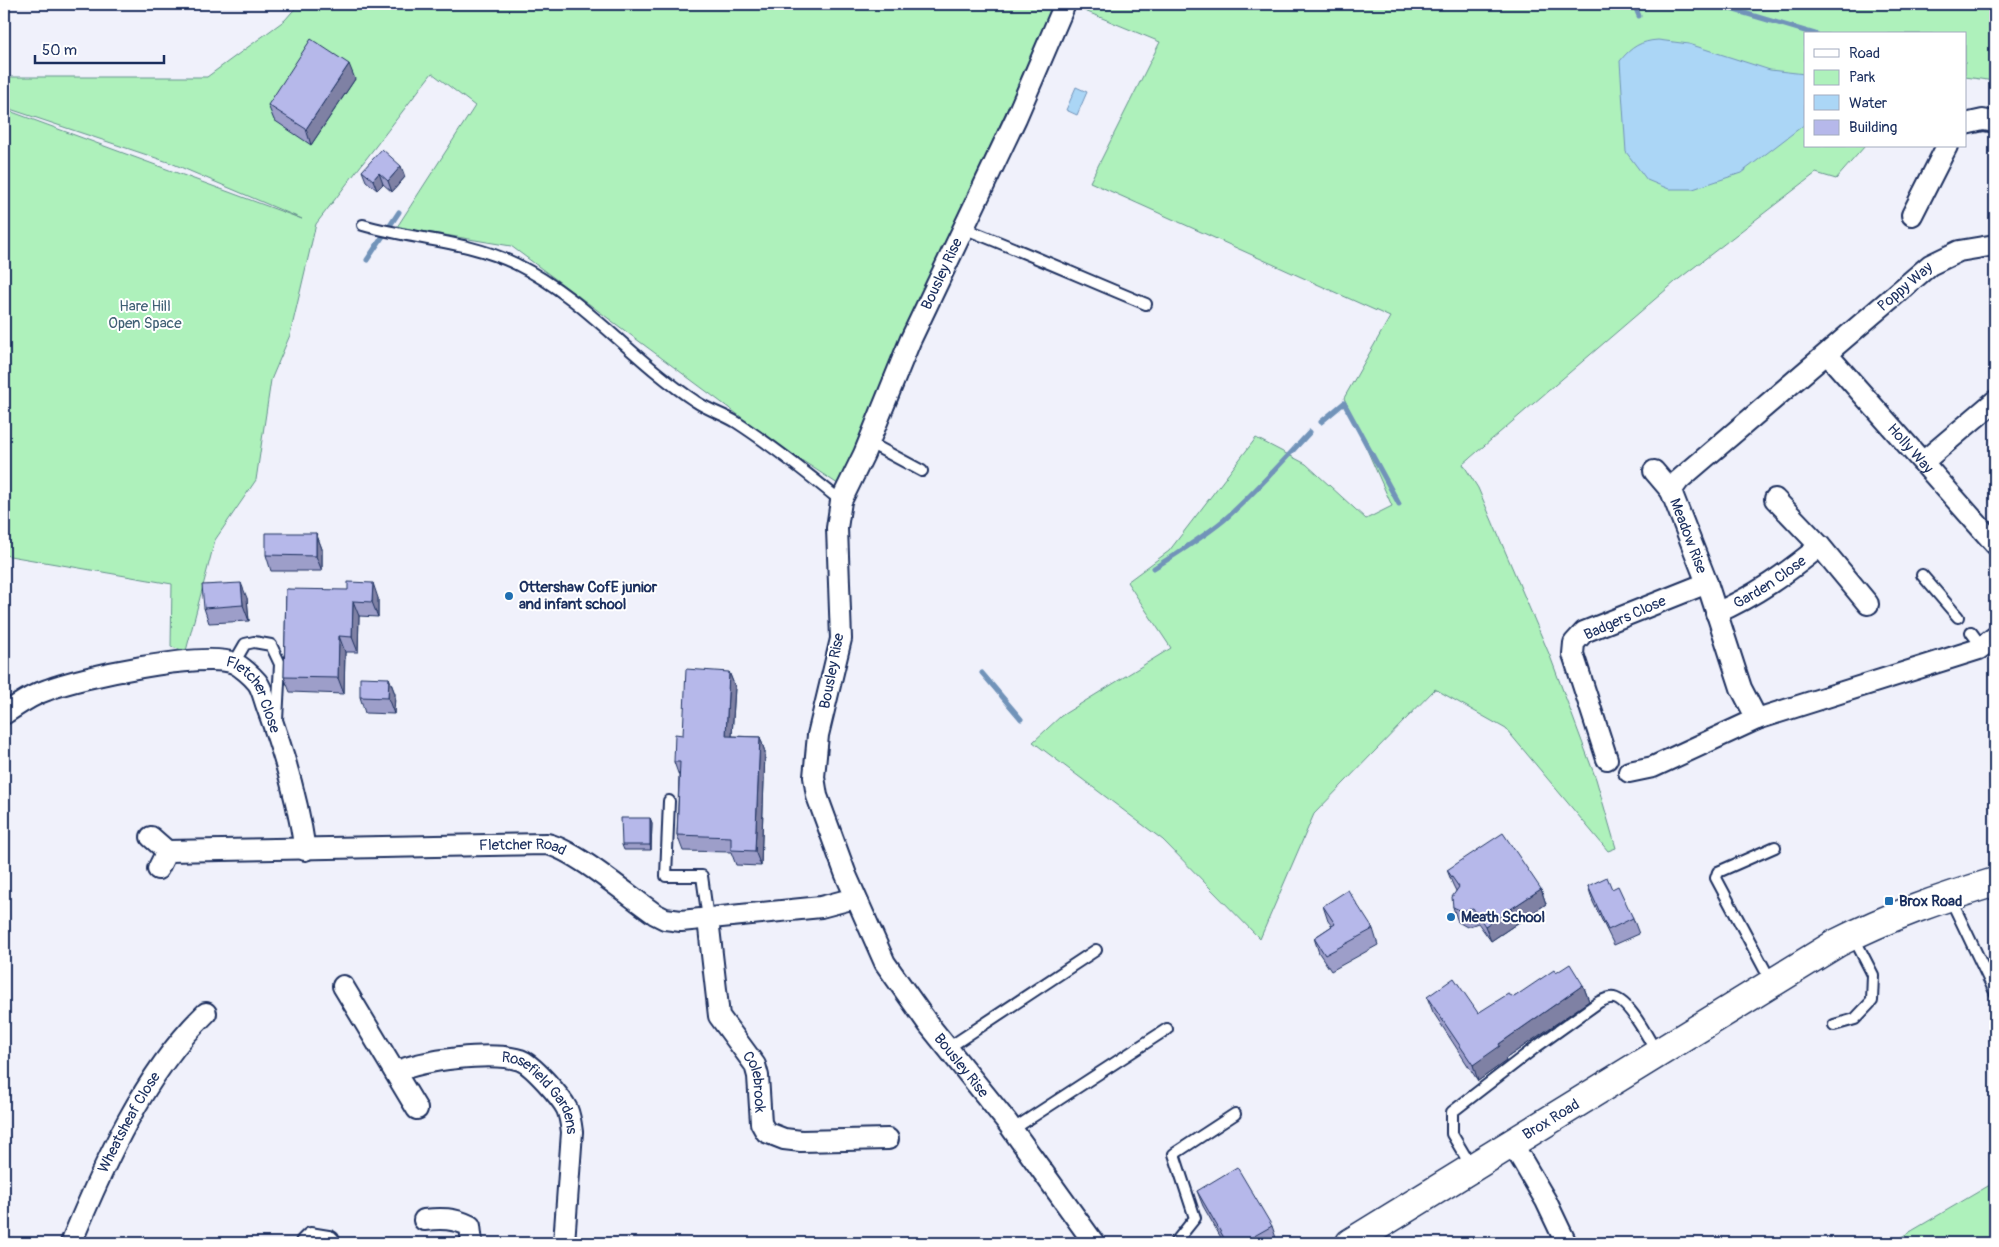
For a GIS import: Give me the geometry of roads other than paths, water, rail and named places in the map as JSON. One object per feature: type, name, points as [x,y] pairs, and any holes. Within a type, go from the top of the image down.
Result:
[{"type":"street","name":"Bousley Rise","points":[[1065,4],[1016,118],[910,341],[842,501],[837,528],[841,640],[818,735],[814,777],[817,796],[855,898],[885,963],[1012,1130],[1094,1243]]},
{"type":"street","points":[[1966,124],[1983,120],[1995,122]]},
{"type":"street","points":[[1912,215],[1946,148]]},
{"type":"street","name":"Poppy Way","points":[[1827,354],[1930,265],[1959,252],[1995,245]]},
{"type":"street","name":"Holly Way","points":[[1827,354],[1995,544]]},
{"type":"street","name":"Meadow Rise","points":[[1757,720],[1738,680],[1706,583],[1671,491],[1679,480],[1827,354]]},
{"type":"street","points":[[1923,462],[1995,402]]},
{"type":"street","points":[[1654,471],[1671,491]]},
{"type":"street","name":"Garden Close","points":[[1775,499],[1820,546],[1868,604]]},
{"type":"street","name":"Garden Close","points":[[1716,613],[1761,591],[1820,546]]},
{"type":"street","name":"Badgers Close","points":[[1607,759],[1573,654],[1574,643],[1584,632],[1706,583]]},
{"type":"street","points":[[1629,772],[1653,767],[1757,720],[1985,642]]},
{"type":"street","name":"Fletcher Close","points":[[4,714],[32,696],[48,689],[100,674],[187,661],[219,660],[234,663],[258,683],[276,731],[300,819],[305,850]]},
{"type":"street","name":"Fletcher Road","points":[[151,837],[162,860],[305,850],[547,844],[557,846],[575,857],[660,917],[682,921],[822,907],[855,898]]},
{"type":"street","name":"Brox Road","points":[[1350,1243],[1853,935],[1881,921],[1949,896],[1995,882]]},
{"type":"street","name":"Colebrook","points":[[708,918],[719,1016],[755,1065],[758,1076],[761,1123],[766,1132],[784,1140],[801,1141],[887,1138]]},
{"type":"street","points":[[343,986],[417,1109]]},
{"type":"street","name":"Wheatsheaf Close","points":[[71,1243],[103,1169],[156,1074],[182,1036],[206,1012]]},
{"type":"street","name":"Rosefield Gardens","points":[[395,1072],[412,1065],[449,1059],[504,1058],[521,1060],[533,1068],[567,1108],[570,1117],[572,1132],[564,1243]]},
{"type":"street","points":[[1512,1143],[1546,1201],[1566,1243]]},
{"type":"street","points":[[424,1220],[445,1218],[470,1226],[472,1243]]},
{"type":"street","points":[[306,1243],[311,1238],[329,1241]]},
{"type":"lane","points":[[363,225],[394,234],[472,247],[517,265],[581,305],[650,366],[696,402],[742,426],[797,464],[842,501]]},
{"type":"lane","points":[[963,228],[1031,254],[1072,274],[1146,304]]},
{"type":"lane","points":[[868,442],[922,471]]},
{"type":"lane","points":[[1922,575],[1958,617]]},
{"type":"lane","points":[[234,663],[245,644],[254,642],[271,645],[280,664],[276,731]]},
{"type":"lane","points":[[669,801],[666,876],[702,876],[708,918]]},
{"type":"lane","points":[[1773,984],[1716,878],[1718,872],[1775,847]]},
{"type":"lane","points":[[1949,896],[1995,992]]},
{"type":"lane","points":[[1834,1025],[1855,1020],[1872,1000],[1873,975],[1853,935]]},
{"type":"lane","points":[[948,1048],[1096,950]]},
{"type":"lane","points":[[1472,1169],[1452,1134],[1452,1112],[1536,1047],[1599,1002],[1610,997],[1621,1000],[1637,1020],[1658,1054]]},
{"type":"lane","points":[[1012,1130],[1167,1028]]},
{"type":"lane","points":[[1175,1243],[1196,1218],[1174,1154],[1235,1114]]},
{"type":"water","points":[[1658,40],[1689,44],[1770,70],[1804,74],[1804,125],[1741,173],[1693,189],[1669,189],[1647,180],[1626,152],[1620,61],[1628,52],[1646,42]]},
{"type":"water","points":[[1076,87],[1087,92],[1077,115],[1066,110]]},
{"type":"waterway","points":[[1634,4],[1639,16]]},
{"type":"waterway","points":[[1714,4],[1808,32]]},
{"type":"waterway","points":[[367,260],[399,212]]},
{"type":"waterway","points":[[1321,422],[1344,403],[1399,504]]},
{"type":"waterway","points":[[1154,568],[1199,539],[1224,520],[1310,432]]},
{"type":"waterway","points":[[982,673],[1021,719]]},
{"type":"place","name":"Ottershaw CofE junior and infant school","points":[[509,596]]},
{"type":"place","name":"Brox Road","points":[[1889,901]]},
{"type":"place","name":"Meath School","points":[[1451,917]]},
{"type":"park label","name":"Hare Hill Open Space","points":[[145,314]]}]
